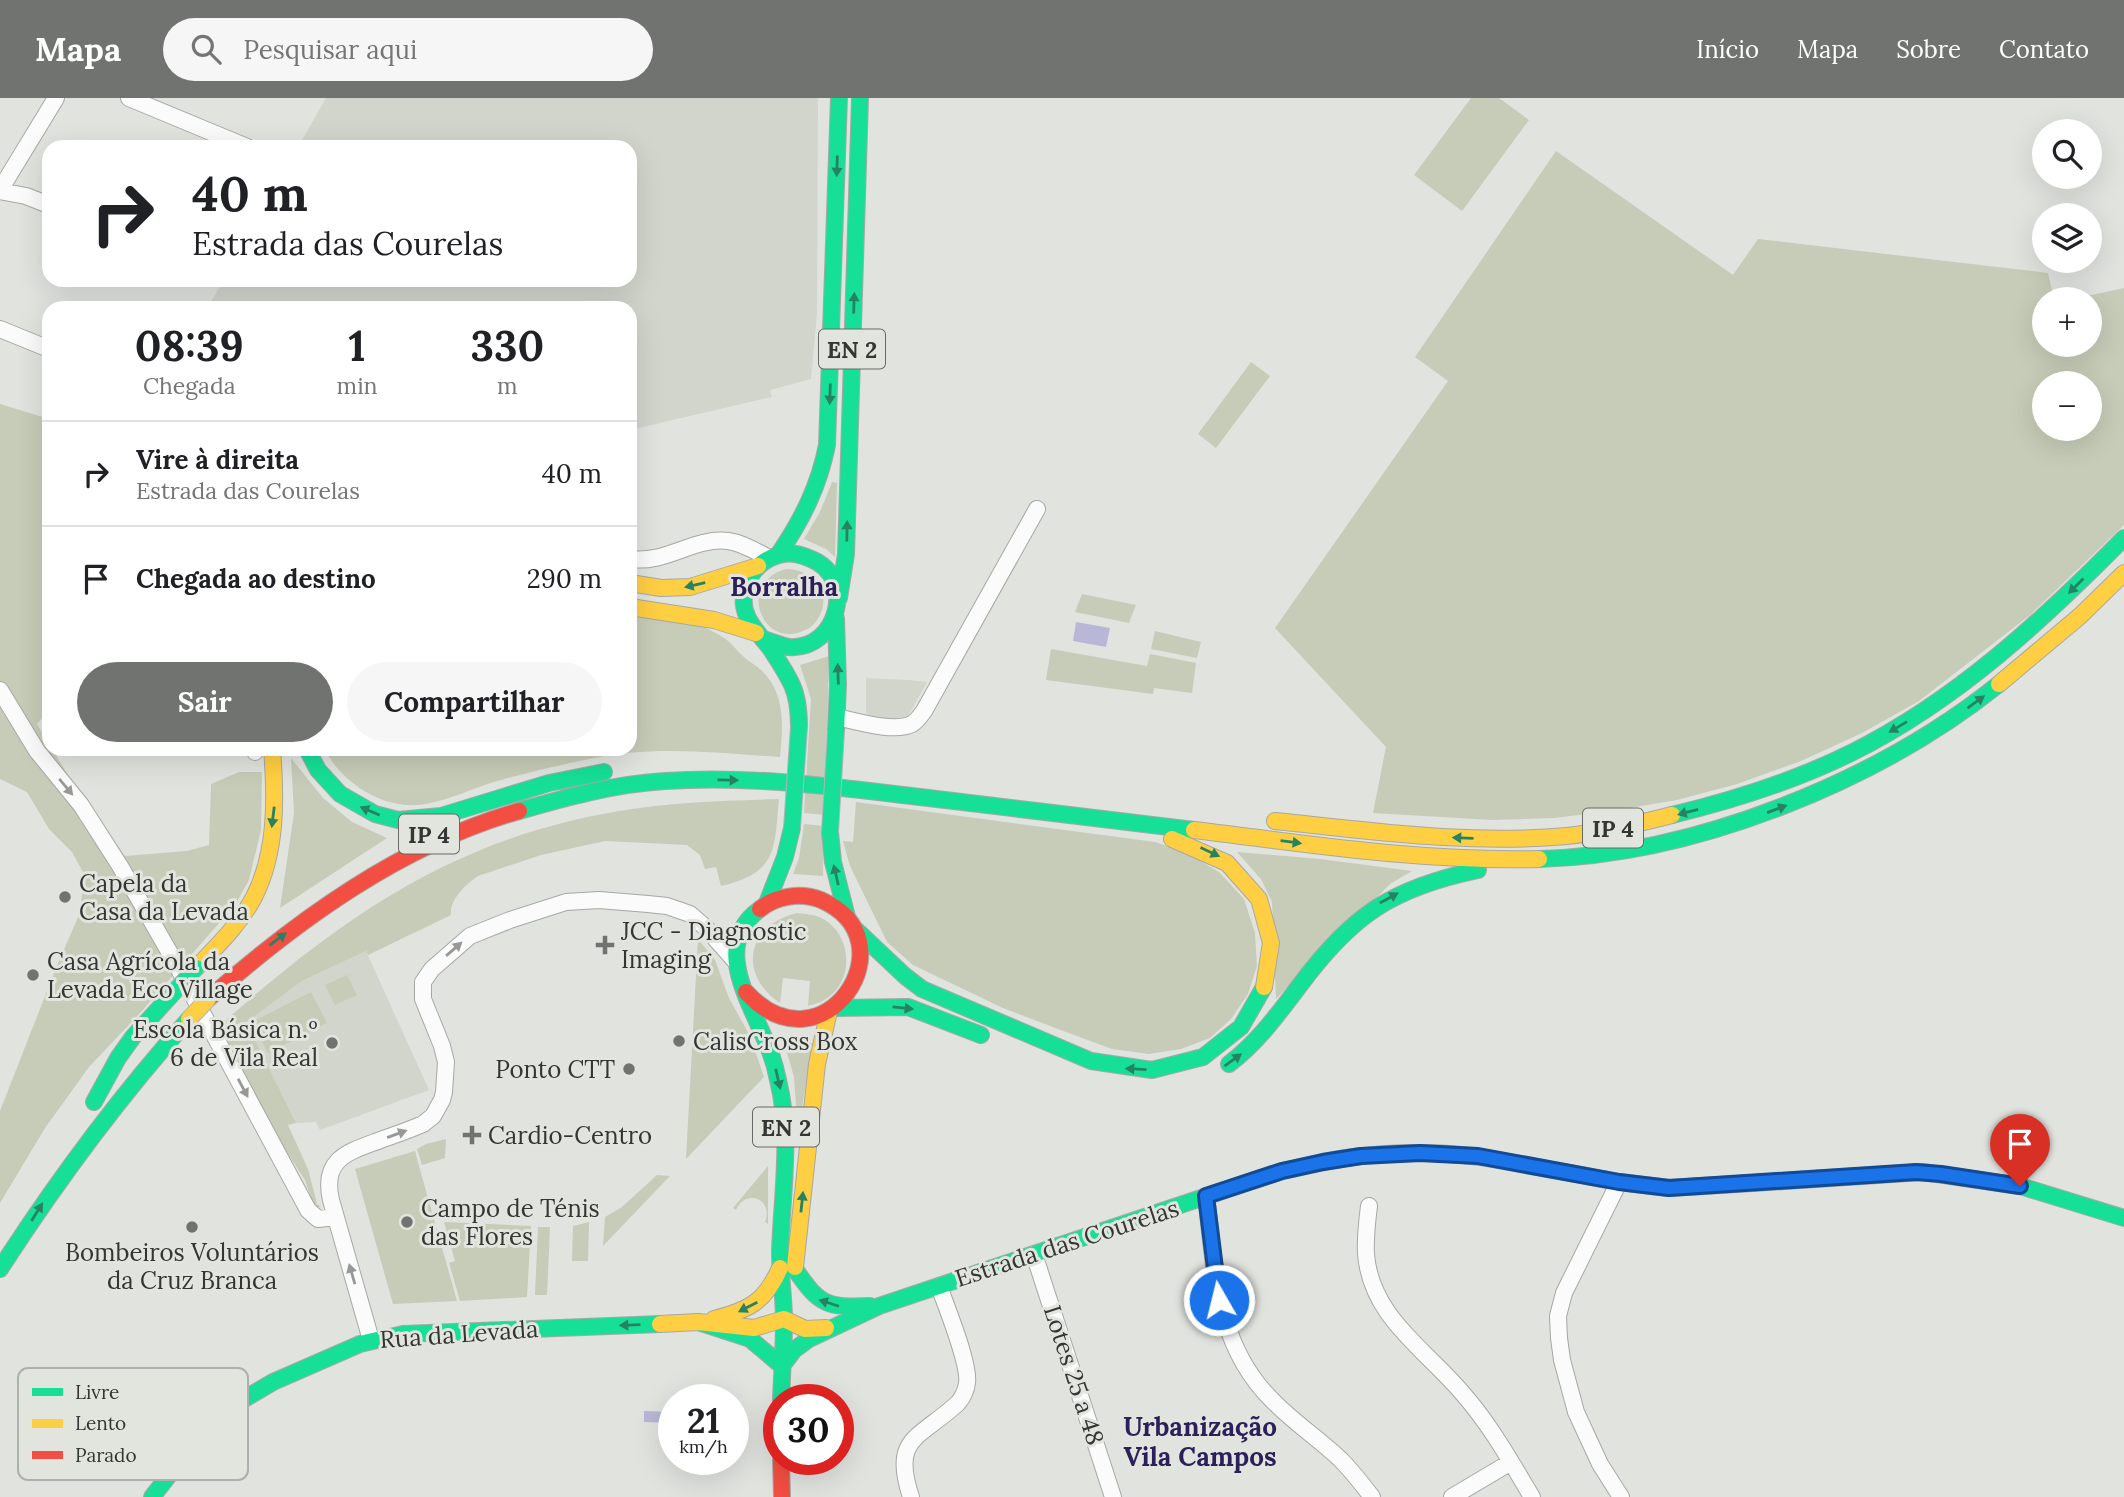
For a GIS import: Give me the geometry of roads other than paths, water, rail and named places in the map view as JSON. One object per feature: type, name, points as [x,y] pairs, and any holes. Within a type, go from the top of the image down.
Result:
[{"type":"main road","name":"EN 2","points":[[788,1269],[785,1117],[771,1054],[739,978],[736,945],[741,930],[751,916],[766,903],[785,857],[792,828],[798,705],[794,689],[746,613],[744,592],[749,577],[768,560],[811,503],[827,444],[839,98]]},
{"type":"main road","name":"EN 2","points":[[782,1384],[788,1269],[817,1064],[832,1009],[848,995],[857,979],[861,962],[860,944],[850,922],[833,862],[830,832],[838,685],[835,618],[846,554],[860,98]]},
{"type":"main road","name":"IP 4","points":[[1260,819],[1440,837],[1551,837],[1662,819],[1737,798],[1790,780],[1831,762],[1874,741],[1917,715],[2011,645],[2060,602],[2124,538]]},
{"type":"main road","points":[[637,584],[661,588],[690,587],[793,553],[807,555],[819,562],[829,572],[839,598]]},
{"type":"main road","name":"IP 4","points":[[786,766],[860,782],[1354,849],[1444,857],[1543,859],[1590,856],[1695,835],[1754,817],[1849,780],[1940,728],[1990,692],[2038,654],[2124,573]]},
{"type":"main road","points":[[637,608],[702,617],[759,636],[776,646],[790,648],[818,640],[828,631],[835,618]]},
{"type":"main road","points":[[82,1118],[133,1037],[181,1005],[198,976],[254,897],[260,884],[275,804],[272,756]]},
{"type":"main road","points":[[311,756],[331,786],[344,797],[372,813],[405,821],[445,815],[540,785],[582,775],[696,767]]},
{"type":"main road","name":"IP 4","points":[[328,885],[420,838],[509,804],[584,784],[696,767],[747,764]]},
{"type":"main road","name":"IP 4","points":[[0,1269],[78,1151],[124,1092],[181,1005],[208,999],[270,945],[342,894],[421,850],[460,833],[583,794],[625,786],[692,779],[860,782]]},
{"type":"main road","points":[[766,903],[783,896],[800,894],[818,897],[834,905],[905,976],[922,989],[1091,1061],[1114,1067],[1143,1070],[1189,1063],[1220,1048],[1245,1024],[1260,1001],[1268,978],[1271,952],[1267,924],[1260,901],[1247,881],[1226,860],[1188,843],[1117,830],[978,813],[860,782]]},
{"type":"main road","points":[[989,789],[1043,796]]},
{"type":"main road","points":[[1215,1072],[1252,1045],[1336,938],[1359,917],[1382,902],[1433,879],[1543,859]]},
{"type":"main road","points":[[198,976],[224,961]]},
{"type":"main road","points":[[746,992],[759,1006],[775,1015],[793,1020],[812,1018],[832,1009],[908,1007],[993,1039]]},
{"type":"main road","name":"Estrada das Courelas","points":[[879,1306],[1282,1171],[1361,1156],[1420,1153],[1478,1156],[1619,1182],[1669,1188],[1923,1172],[2020,1186],[2124,1217]]},
{"type":"main road","points":[[698,1322],[734,1314],[755,1305],[788,1269],[810,1292],[827,1304],[844,1307],[879,1306]]},
{"type":"main road","points":[[698,1322],[750,1339],[782,1366],[803,1342],[879,1306]]},
{"type":"main road","points":[[698,1322],[754,1328],[784,1319],[810,1329],[832,1327]]},
{"type":"main road","name":"Rua da Levada","points":[[248,1396],[341,1350],[371,1340],[403,1334],[698,1322]]},
{"type":"main road","points":[[781,1475],[782,1497]]},
{"type":"main road","name":"Rua da Levada","points":[[152,1497],[165,1480]]},
{"type":"street","points":[[42,202],[0,191],[56,98]]},
{"type":"street","points":[[129,98],[230,140]]},
{"type":"street","points":[[0,330],[42,346]]},
{"type":"street","points":[[837,724],[904,727],[917,719],[924,711],[1037,509]]},
{"type":"street","points":[[637,559],[656,559],[699,544],[718,541],[736,543],[768,560]]},
{"type":"street","points":[[0,690],[37,751],[81,805],[120,866],[175,962],[308,1210],[318,1219],[336,1217]]},
{"type":"street","points":[[371,1340],[328,1184],[331,1171],[339,1159],[350,1151],[423,1124],[433,1116],[440,1104],[444,1088],[445,1054],[425,1006],[422,988],[432,969],[470,936],[566,902],[599,900],[680,909],[706,928],[736,962]]},
{"type":"street","points":[[1619,1182],[1564,1293],[1560,1305],[1559,1327],[1562,1360],[1576,1412],[1600,1464],[1621,1497]]},
{"type":"street","points":[[1206,1196],[1219,1300],[1237,1352],[1265,1393],[1340,1459],[1371,1497]]},
{"type":"street","points":[[1369,1206],[1367,1264],[1380,1301],[1399,1329],[1469,1400],[1532,1497]]},
{"type":"street","name":"Lotes 25 a 48","points":[[1034,1254],[1113,1497]]},
{"type":"street","points":[[911,1497],[903,1463],[907,1449],[918,1436],[958,1403],[967,1385],[964,1362],[939,1286]]},
{"type":"street","points":[[1452,1497],[1511,1462]]},
{"type":"water","points":[[1076,622],[1110,628],[1106,647],[1073,641]]},
{"type":"water","points":[[644,1411],[658,1412],[658,1422],[644,1422]]},
{"type":"place","name":"Capela da Casa da Levada","points":[[65,897]]},
{"type":"place","name":"JCC - Diagnostic Imaging","points":[[605,945]]},
{"type":"place","name":"Casa Agrícola da Levada Eco Village","points":[[33,975]]},
{"type":"place","name":"CalisCross Box","points":[[679,1041]]},
{"type":"place","name":"Escola Básica n.º 6 de Vila Real","points":[[332,1043]]},
{"type":"place","name":"Ponto CTT","points":[[629,1069]]},
{"type":"place","name":"Cardio-Centro","points":[[472,1135]]},
{"type":"place","name":"Campo de Ténis das Flores","points":[[407,1222]]},
{"type":"place","name":"Bombeiros Voluntários da Cruz Branca","points":[[192,1227]]},
{"type":"district","name":"Borralha","points":[[784,586]]},
{"type":"district","name":"Urbanização Vila Campos","points":[[1200,1441]]}]
